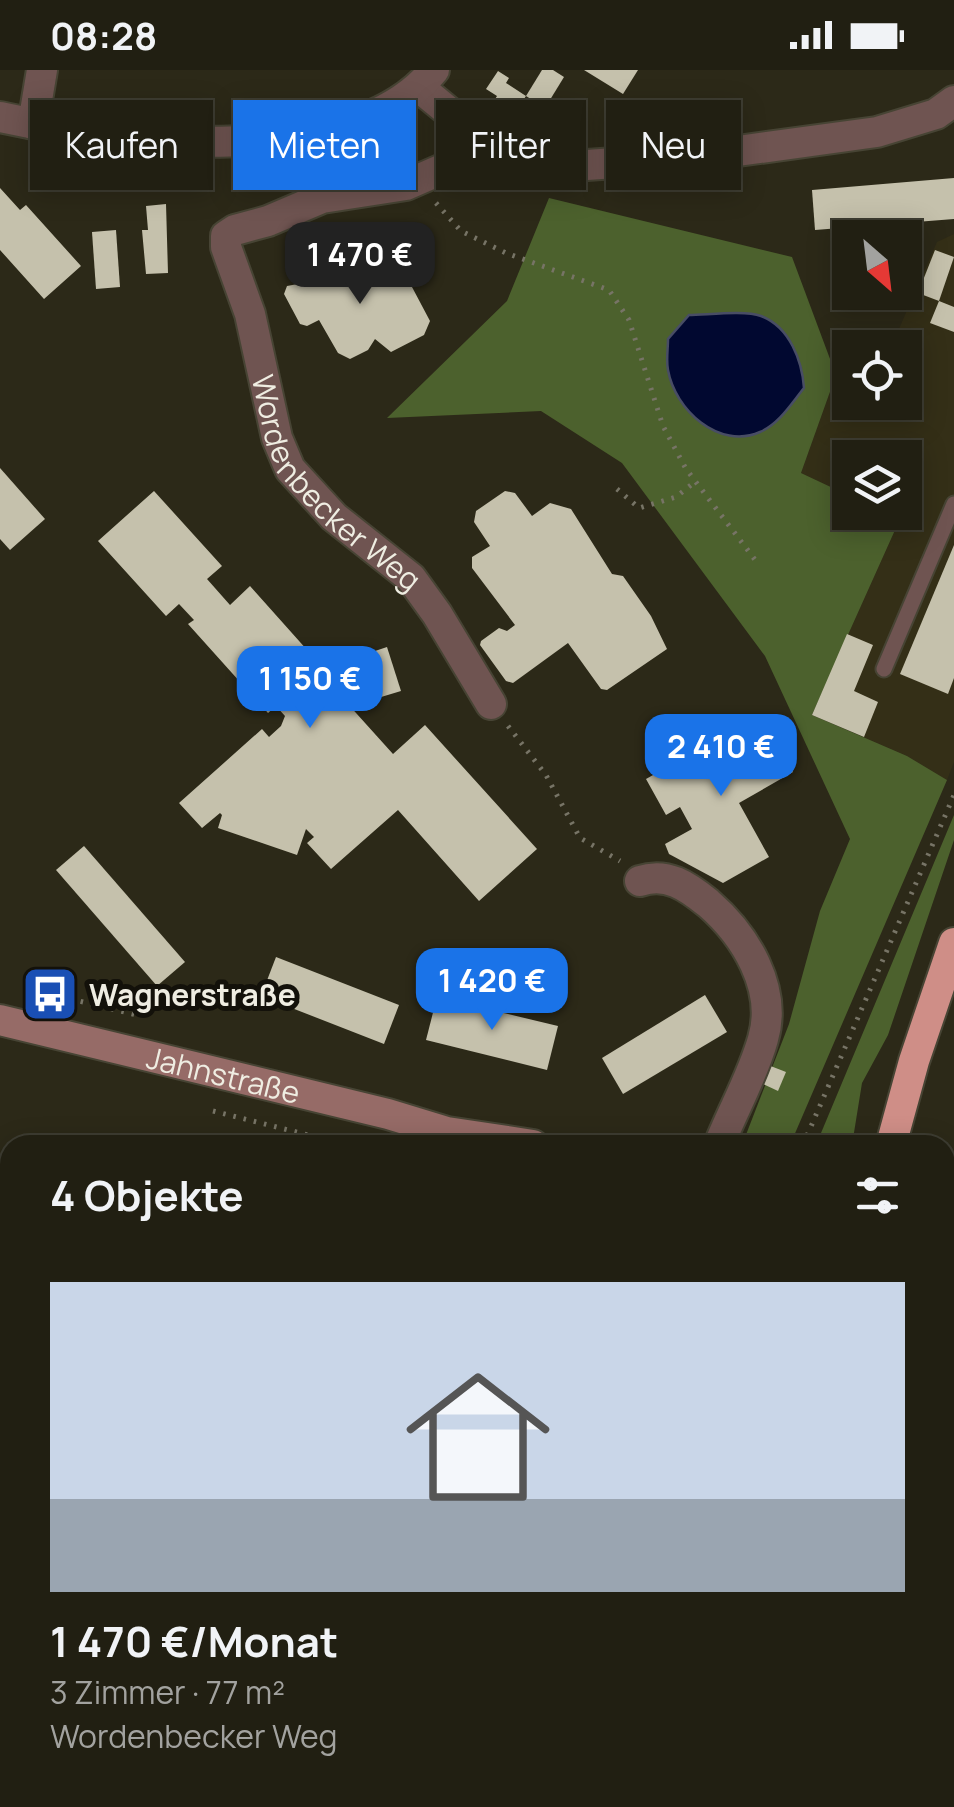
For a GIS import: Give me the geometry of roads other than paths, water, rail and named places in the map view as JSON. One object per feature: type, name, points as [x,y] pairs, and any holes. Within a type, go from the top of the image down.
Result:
[{"type":"highway","points":[[894,1135],[954,944]]},
{"type":"street","points":[[37,100],[42,70]]},
{"type":"street","points":[[213,144],[330,130],[376,112],[427,79],[447,100]]},
{"type":"street","points":[[586,165],[687,158],[877,132],[936,114],[954,101]]},
{"type":"street","points":[[0,117],[30,123]]},
{"type":"street","name":"Wordenbecker Weg","points":[[436,171],[406,185],[322,198],[268,221],[234,230],[226,236],[226,247],[250,314],[277,438],[290,469],[334,517],[411,578],[438,614],[491,704]]},
{"type":"street","points":[[640,881],[658,875],[699,896],[743,940],[761,977],[766,1017],[764,1038],[723,1135]]},
{"type":"street","name":"Jahnstraße","points":[[0,1020],[388,1114],[439,1135]]},
{"type":"lane","points":[[884,669],[954,504]]},
{"type":"water","points":[[754,314],[771,321],[787,336],[801,367],[804,388],[773,424],[760,432],[729,436],[701,423],[689,412],[672,385],[667,359],[668,339],[689,315]]},
{"type":"place","name":"Wagnerstraße","points":[[50,994]]}]
